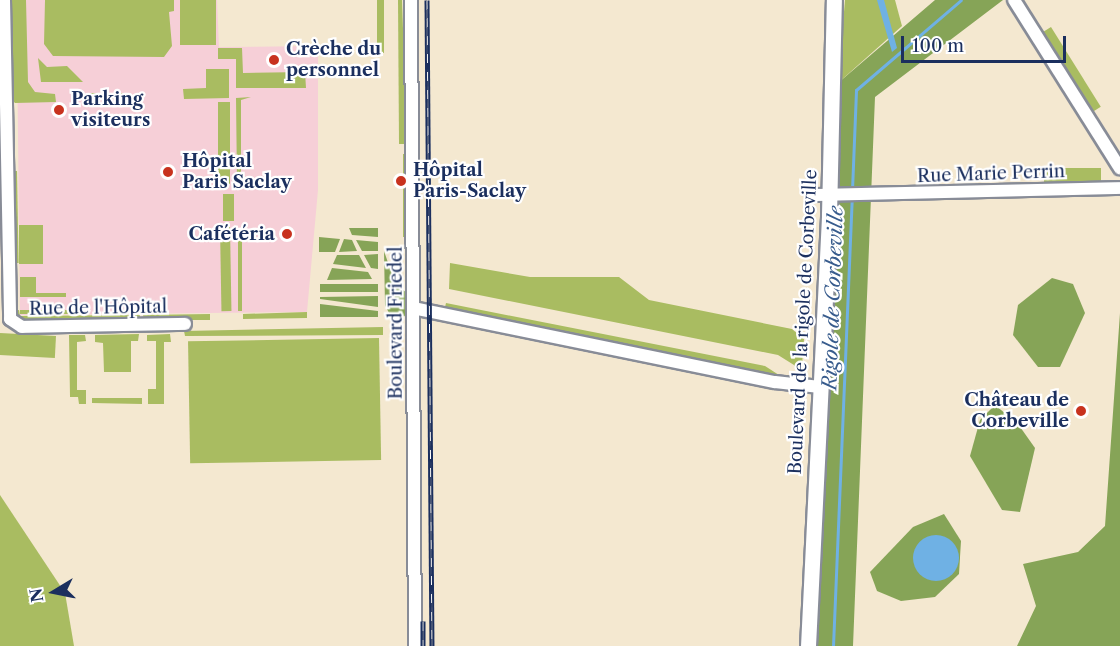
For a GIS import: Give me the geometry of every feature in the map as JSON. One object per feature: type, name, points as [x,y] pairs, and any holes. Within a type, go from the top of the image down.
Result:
[{"type":"main road","name":"Boulevard de la rigole de Corbeville","points":[[808,646],[820,387],[837,195],[834,0]]},
{"type":"street","name":"Rue de l'Hôpital","points":[[4,0],[10,319],[22,327],[185,324]]},
{"type":"street","name":"Boulevard Friedel","points":[[411,0],[415,646]]},
{"type":"street","points":[[1014,0],[1066,86],[1120,168]]},
{"type":"street","name":"Rue Marie Perrin","points":[[813,195],[1120,188]]},
{"type":"street","points":[[413,308],[728,373],[820,387]]},
{"type":"shaded area","name":"Hôpital Paris Saclay","points":[[0,0],[217,0],[219,47],[318,46],[318,190],[307,312],[20,315],[17,46]]},
{"type":"green space","points":[[9,0],[26,0],[28,82],[35,92],[55,94],[56,102],[15,103],[11,99]]},
{"type":"green space","points":[[45,0],[174,0],[174,11],[169,12],[172,46],[164,57],[53,56],[44,44]]},
{"type":"green space","points":[[180,0],[216,0],[216,45],[180,45]]},
{"type":"green space","points":[[377,0],[384,0],[384,53],[377,53]]},
{"type":"green space","points":[[398,0],[402,0],[407,144],[399,144]]},
{"type":"green space","points":[[845,0],[895,0],[902,26],[838,83]]},
{"type":"green space","points":[[935,0],[1003,0],[875,97],[853,646],[816,646],[838,83]]},
{"type":"green space","points":[[1051,27],[1101,107],[1086,116],[1037,36]]},
{"type":"green space","points":[[218,48],[242,48],[243,73],[305,72],[306,88],[236,88],[236,59],[218,59]]},
{"type":"green space","points":[[38,58],[47,67],[67,66],[83,82],[41,82]]},
{"type":"green space","points":[[206,69],[229,69],[229,98],[184,99],[183,89],[206,88]]},
{"type":"green space","points":[[90,93],[122,93],[126,98],[85,99]]},
{"type":"green space","points":[[251,97],[241,100],[241,184],[237,184],[236,98]]},
{"type":"green space","points":[[218,102],[230,102],[230,184],[218,184]]},
{"type":"green space","points":[[403,154],[408,154],[408,237],[403,237]]},
{"type":"green space","points":[[1044,168],[1101,168],[1101,186],[1044,186]]},
{"type":"green space","points":[[9,171],[17,171],[19,263],[11,263]]},
{"type":"green space","points":[[223,194],[234,194],[234,221],[223,221]]},
{"type":"green space","points":[[19,225],[43,225],[43,264],[19,264]]},
{"type":"green space","points":[[220,227],[230,227],[231,311],[221,311]]},
{"type":"green space","points":[[238,228],[242,228],[242,311],[238,311]]},
{"type":"green space","points":[[349,228],[378,228],[378,237],[352,235]]},
{"type":"green space","points":[[319,237],[340,239],[335,252],[319,252]]},
{"type":"green space","points":[[344,239],[352,240],[357,251],[339,252]]},
{"type":"green space","points":[[356,240],[378,242],[378,251],[362,251]]},
{"type":"green space","points":[[384,251],[395,283],[408,294],[408,316],[391,317],[385,305]]},
{"type":"green space","points":[[378,254],[378,269],[371,268],[364,255]]},
{"type":"green space","points":[[337,255],[359,255],[366,268],[333,264]]},
{"type":"green space","points":[[450,263],[530,277],[619,277],[649,300],[792,329],[804,339],[801,378],[794,365],[778,355],[449,289]]},
{"type":"green space","points":[[332,268],[368,272],[372,279],[327,280]]},
{"type":"green space","points":[[20,277],[36,277],[36,293],[66,293],[66,297],[20,297]]},
{"type":"green space","points":[[1052,278],[1073,284],[1085,313],[1060,367],[1038,367],[1013,335],[1018,305]]},
{"type":"green space","points":[[320,284],[378,284],[378,292],[320,292]]},
{"type":"green space","points":[[378,296],[378,307],[320,299],[320,297]]},
{"type":"green space","points":[[446,303],[765,366],[779,375],[444,311]]},
{"type":"green space","points":[[320,304],[378,311],[378,317],[320,317]]},
{"type":"green space","points":[[19,310],[20,316],[140,315],[140,320],[23,322],[13,311]]},
{"type":"green space","points":[[20,310],[67,310],[75,314],[20,314]]},
{"type":"green space","points":[[307,312],[307,318],[243,319],[243,314]]},
{"type":"green space","points":[[1120,313],[1120,646],[1017,646],[1036,606],[1023,564],[1078,552],[1105,526]]},
{"type":"green space","points":[[210,314],[210,320],[144,320],[143,315]]},
{"type":"green space","points":[[383,327],[383,335],[185,336],[184,331]]},
{"type":"green space","points":[[0,333],[56,336],[55,358],[0,355]]},
{"type":"green space","points":[[139,334],[138,341],[131,341],[131,372],[104,372],[103,343],[95,342],[95,335]]},
{"type":"green space","points":[[170,334],[171,342],[164,342],[164,404],[148,404],[148,389],[156,389],[156,341],[147,341],[147,335]]},
{"type":"green space","points":[[69,335],[85,335],[86,341],[77,342],[77,390],[86,390],[86,404],[79,404],[78,397],[70,397]]},
{"type":"green space","points":[[379,338],[381,460],[190,463],[188,341]]},
{"type":"green space","points":[[92,398],[142,398],[142,404],[92,403]]},
{"type":"green space","points":[[995,405],[1018,424],[1035,448],[1020,512],[1002,510],[970,456],[980,420]]},
{"type":"green space","points":[[0,495],[65,593],[74,646],[0,646]]},
{"type":"green space","points":[[944,514],[961,541],[959,574],[935,597],[901,601],[877,591],[870,572],[913,527]]},
{"type":"water","points":[[877,0],[884,0],[897,48],[892,52]]},
{"type":"water","points":[[936,535],[945,536],[952,542],[958,549],[958,567],[952,574],[945,580],[936,581],[927,580],[920,574],[914,567],[913,558],[914,549],[920,542],[927,536]]},
{"type":"waterway","name":"Rigole de Corbeville","points":[[852,190],[856,90],[961,0]]},
{"type":"waterway","name":"Rigole de Corbeville","points":[[833,646],[852,196]]},
{"type":"railway","points":[[427,0],[432,646]]},
{"type":"railway","points":[[423,621],[423,646]]},
{"type":"place","name":"Crèche du personnel","points":[[274,60]]},
{"type":"place","name":"Parking visiteurs","points":[[59,110]]},
{"type":"place","name":"Hôpital Paris Saclay","points":[[168,172]]},
{"type":"place","name":"Hôpital Paris-Saclay","points":[[401,181]]},
{"type":"place","name":"Cafétéria","points":[[287,234]]},
{"type":"place","name":"Château de Corbeville","points":[[1081,411]]}]
